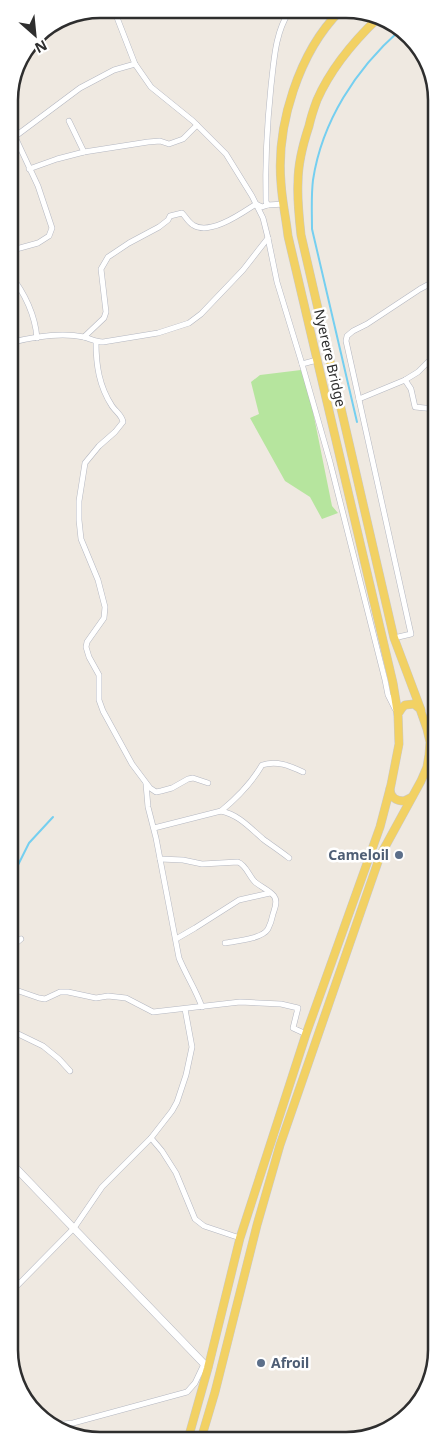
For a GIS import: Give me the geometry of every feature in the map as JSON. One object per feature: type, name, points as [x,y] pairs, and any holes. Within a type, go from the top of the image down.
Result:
[{"type":"main road","name":"Nyerere Bridge","points":[[190,1432],[240,1238],[306,1034],[380,827],[399,744],[398,714],[393,683],[288,236],[280,182],[282,144],[288,106],[304,64],[317,39],[334,18]]},
{"type":"main road","name":"Nyerere Bridge","points":[[373,22],[344,54],[329,77],[317,101],[300,157],[298,182],[301,235],[394,638],[422,712],[427,733]]},
{"type":"main road","points":[[398,714],[402,708],[409,704],[417,706],[422,712]]},
{"type":"main road","name":"Nyerere Bridge","points":[[203,1432],[257,1225],[280,1145],[380,856],[421,782],[427,764]]},
{"type":"main road","points":[[390,785],[391,795],[396,800],[407,800],[415,793]]},
{"type":"street","points":[[120,18],[136,64],[151,87],[197,125],[226,154],[256,204],[266,227],[276,282],[330,462],[388,695],[398,714]]},
{"type":"street","points":[[268,205],[266,202],[266,132],[274,56],[282,22],[285,18]]},
{"type":"street","points":[[18,135],[80,88],[114,70],[136,64]]},
{"type":"street","points":[[69,121],[84,152]]},
{"type":"street","points":[[29,169],[84,152],[148,142],[160,141],[169,144],[183,139],[197,125]]},
{"type":"street","points":[[18,144],[38,186],[52,228],[49,236],[38,243],[18,249]]},
{"type":"street","points":[[256,204],[262,207],[284,204]]},
{"type":"street","points":[[84,337],[104,318],[106,312],[101,269],[108,257],[159,227],[172,215],[182,214],[192,225],[208,227],[229,222],[256,204]]},
{"type":"street","points":[[18,342],[54,336],[84,337],[96,342],[110,342],[158,333],[189,323],[202,314],[243,270],[268,238]]},
{"type":"street","points":[[394,638],[412,634],[346,341],[353,331],[428,284]]},
{"type":"street","points":[[18,286],[32,313],[36,326],[36,338]]},
{"type":"street","points":[[96,342],[97,369],[102,386],[123,422],[85,463],[79,501],[81,539],[98,580],[105,607],[104,618],[87,642],[86,648],[99,675],[99,700],[132,764],[146,784],[156,792],[172,788],[193,778],[208,783]]},
{"type":"street","points":[[302,364],[317,360]]},
{"type":"street","points":[[359,399],[404,380],[418,372],[428,362]]},
{"type":"street","points":[[404,380],[410,389],[415,407],[428,408]]},
{"type":"street","points":[[221,811],[242,793],[255,778],[262,765],[269,763],[284,764],[304,772]]},
{"type":"street","points":[[146,784],[148,807],[154,828],[179,958],[202,1007]]},
{"type":"street","points":[[154,828],[221,811],[231,813],[245,822],[288,858]]},
{"type":"street","points":[[160,860],[183,860],[202,864],[243,863],[247,872],[256,882],[274,896],[276,901],[268,929],[265,933],[257,937],[225,943]]},
{"type":"street","points":[[176,939],[239,900],[270,893]]},
{"type":"street","points":[[18,942],[22,939]]},
{"type":"street","points":[[18,991],[45,999],[60,992],[96,998],[108,996],[126,998],[153,1012],[240,1002],[282,1004],[298,1008],[294,1028],[306,1034]]},
{"type":"street","points":[[18,1284],[74,1228],[102,1187],[151,1138],[178,1102],[192,1047],[185,1009]]},
{"type":"street","points":[[18,1034],[43,1046],[70,1071]]},
{"type":"street","points":[[151,1138],[176,1173],[195,1219],[204,1226],[240,1238]]},
{"type":"street","points":[[18,1170],[206,1366],[195,1384],[187,1392],[73,1423],[62,1424]]},
{"type":"green space","points":[[301,370],[306,377],[332,506],[338,513],[322,519],[310,497],[285,481],[250,418],[259,414],[251,382],[260,375]]},
{"type":"waterway","points":[[357,422],[312,229],[313,180],[324,137],[343,98],[369,62],[395,34]]},
{"type":"waterway","points":[[18,865],[29,843],[53,817]]},
{"type":"place","name":"Cameloil","points":[[399,855]]},
{"type":"place","name":"Afroil","points":[[261,1363]]}]
